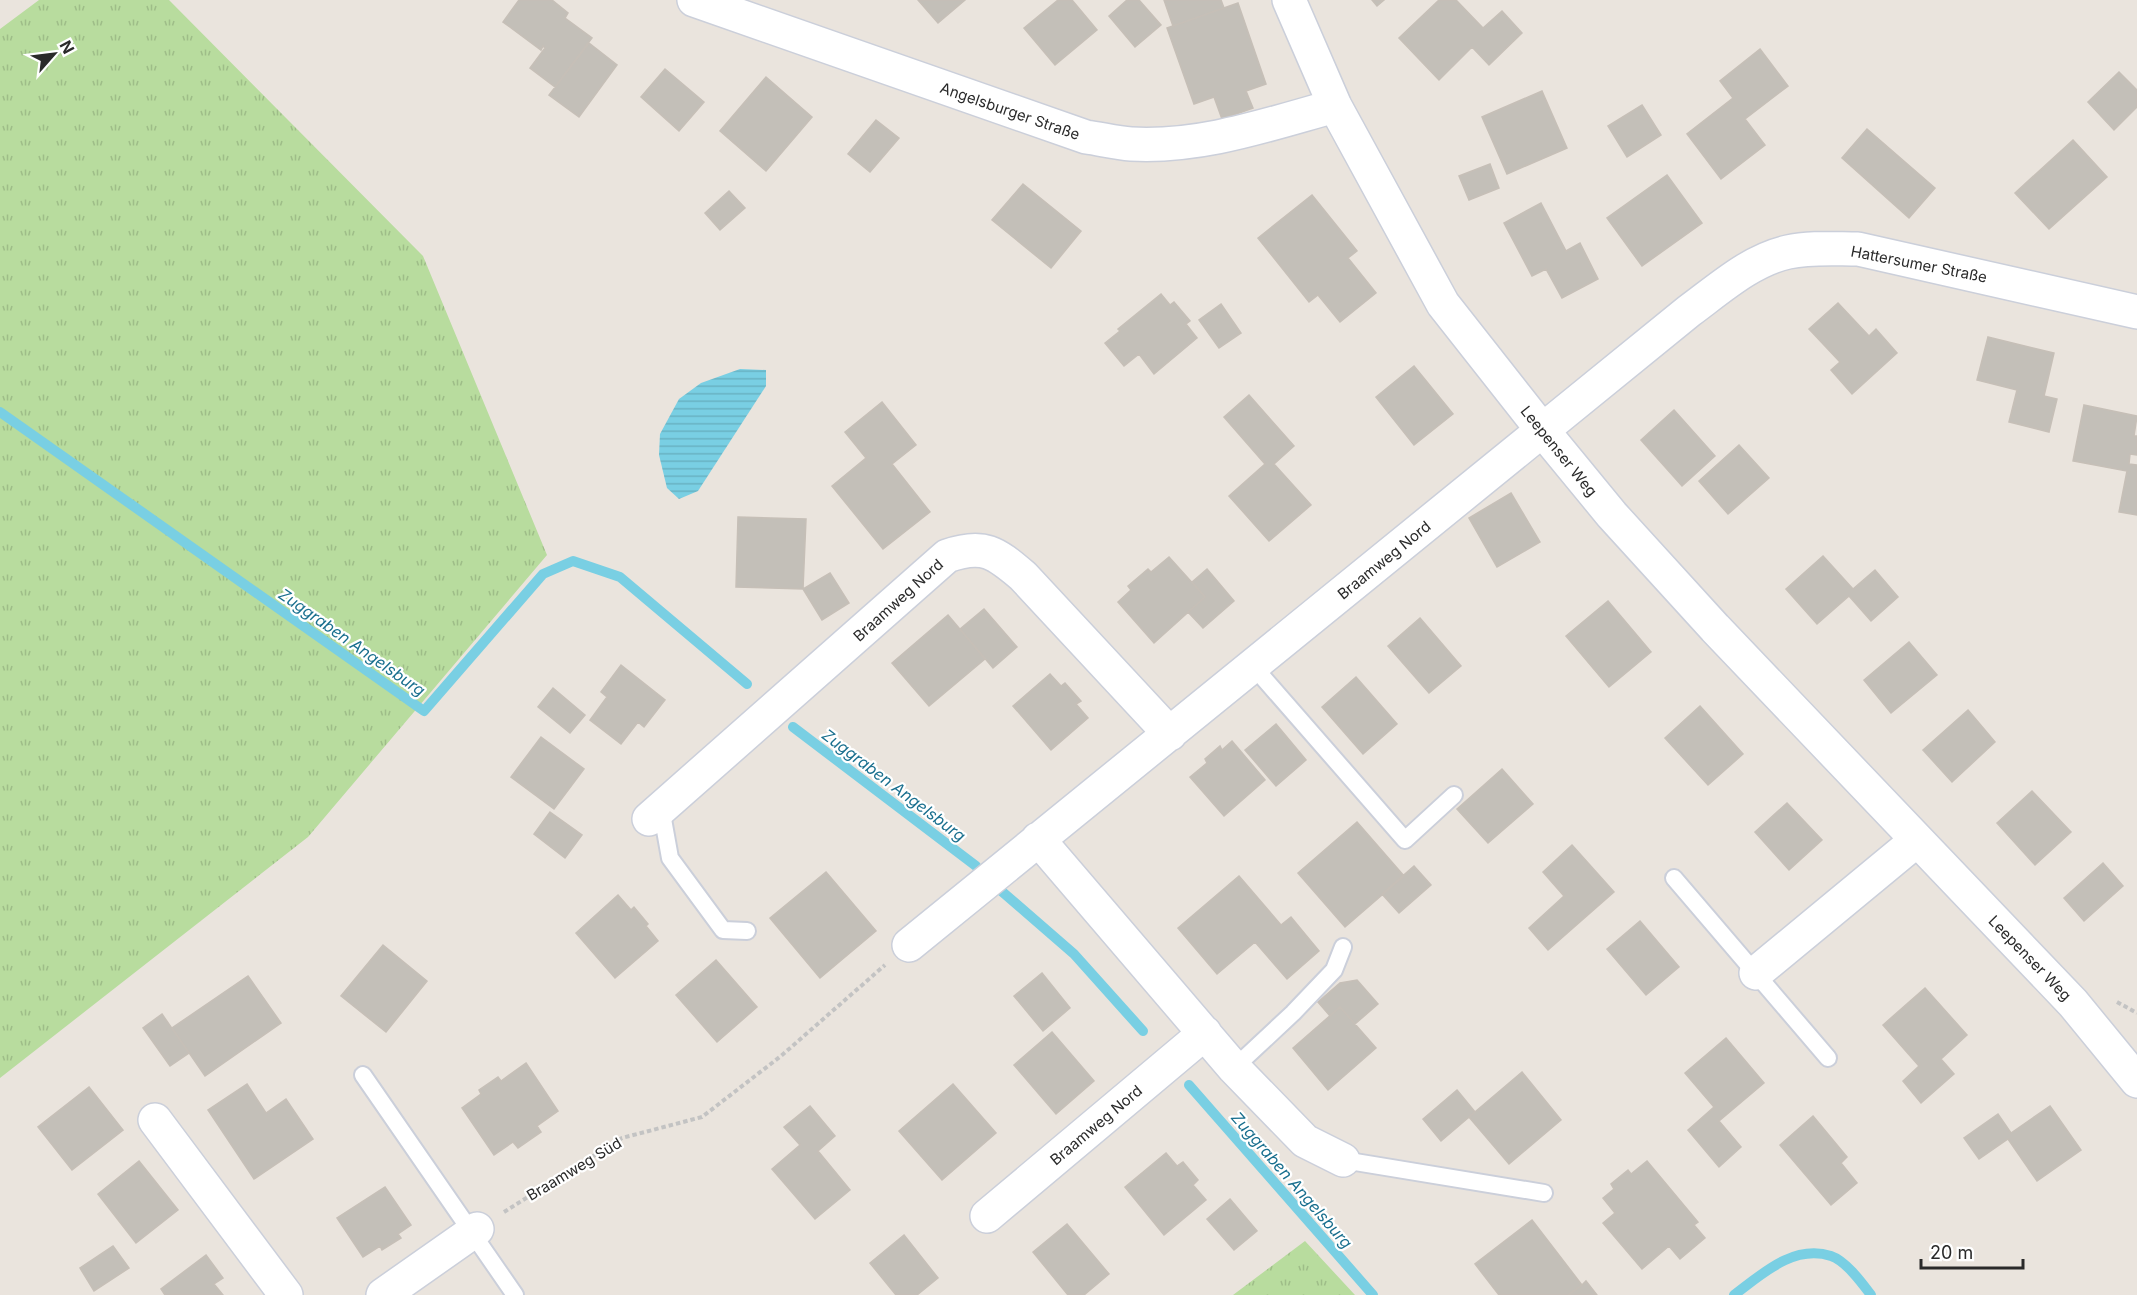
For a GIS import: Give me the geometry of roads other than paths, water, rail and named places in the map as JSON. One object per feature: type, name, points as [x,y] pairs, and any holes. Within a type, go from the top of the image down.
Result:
[{"type":"street","name":"Angelsburger Straße","points":[[694,0],[1086,137],[1130,144],[1174,144],[1212,139],[1335,106]]},
{"type":"street","name":"Leepenser Weg","points":[[1289,0],[1335,106],[1443,304],[1542,431],[1612,515],[1715,628],[2073,1003],[2137,1081]]},
{"type":"street","name":"Hattersumer Straße","points":[[1542,431],[1689,311],[1751,267],[1787,252],[1819,248],[1858,249],[2137,312]]},
{"type":"street","name":"Braamweg Nord","points":[[909,945],[1542,431]]},
{"type":"street","name":"Braamweg Nord","points":[[655,813],[947,556],[964,550],[982,550],[999,555],[1023,576],[1170,734]]},
{"type":"street","points":[[1038,839],[1234,1068],[1305,1141],[1342,1160]]},
{"type":"street","points":[[1756,973],[1917,840]]},
{"type":"street","name":"Braamweg Nord","points":[[987,1216],[1205,1033]]},
{"type":"street","points":[[155,1120],[286,1295]]},
{"type":"street","points":[[383,1295],[474,1231]]},
{"type":"lane","points":[[1253,666],[1405,840],[1454,795]]},
{"type":"lane","points":[[655,813],[670,858],[723,930],[747,931]]},
{"type":"lane","points":[[1674,878],[1828,1059]]},
{"type":"lane","points":[[1234,1068],[1293,1013],[1334,970],[1343,947]]},
{"type":"lane","points":[[363,1075],[474,1231],[515,1295]]},
{"type":"lane","points":[[1342,1160],[1544,1193]]},
{"type":"water","points":[[740,369],[766,370],[766,386],[698,491],[679,499],[667,488],[659,455],[660,434],[679,399],[701,383]]},
{"type":"waterway","name":"Zuggraben Angelsburg","points":[[0,412],[424,711],[543,574],[573,561],[620,577],[747,684]]},
{"type":"waterway","name":"Zuggraben Angelsburg","points":[[793,727],[976,866]]},
{"type":"waterway","name":"Zuggraben Angelsburg","points":[[999,889],[1074,954],[1143,1031]]},
{"type":"waterway","name":"Zuggraben Angelsburg","points":[[1189,1085],[1373,1295]]},
{"type":"waterway","name":"Zuggraben Angelsburg","points":[[1734,1295],[1778,1264],[1804,1254],[1817,1253],[1837,1259],[1853,1273],[1871,1295]]}]
